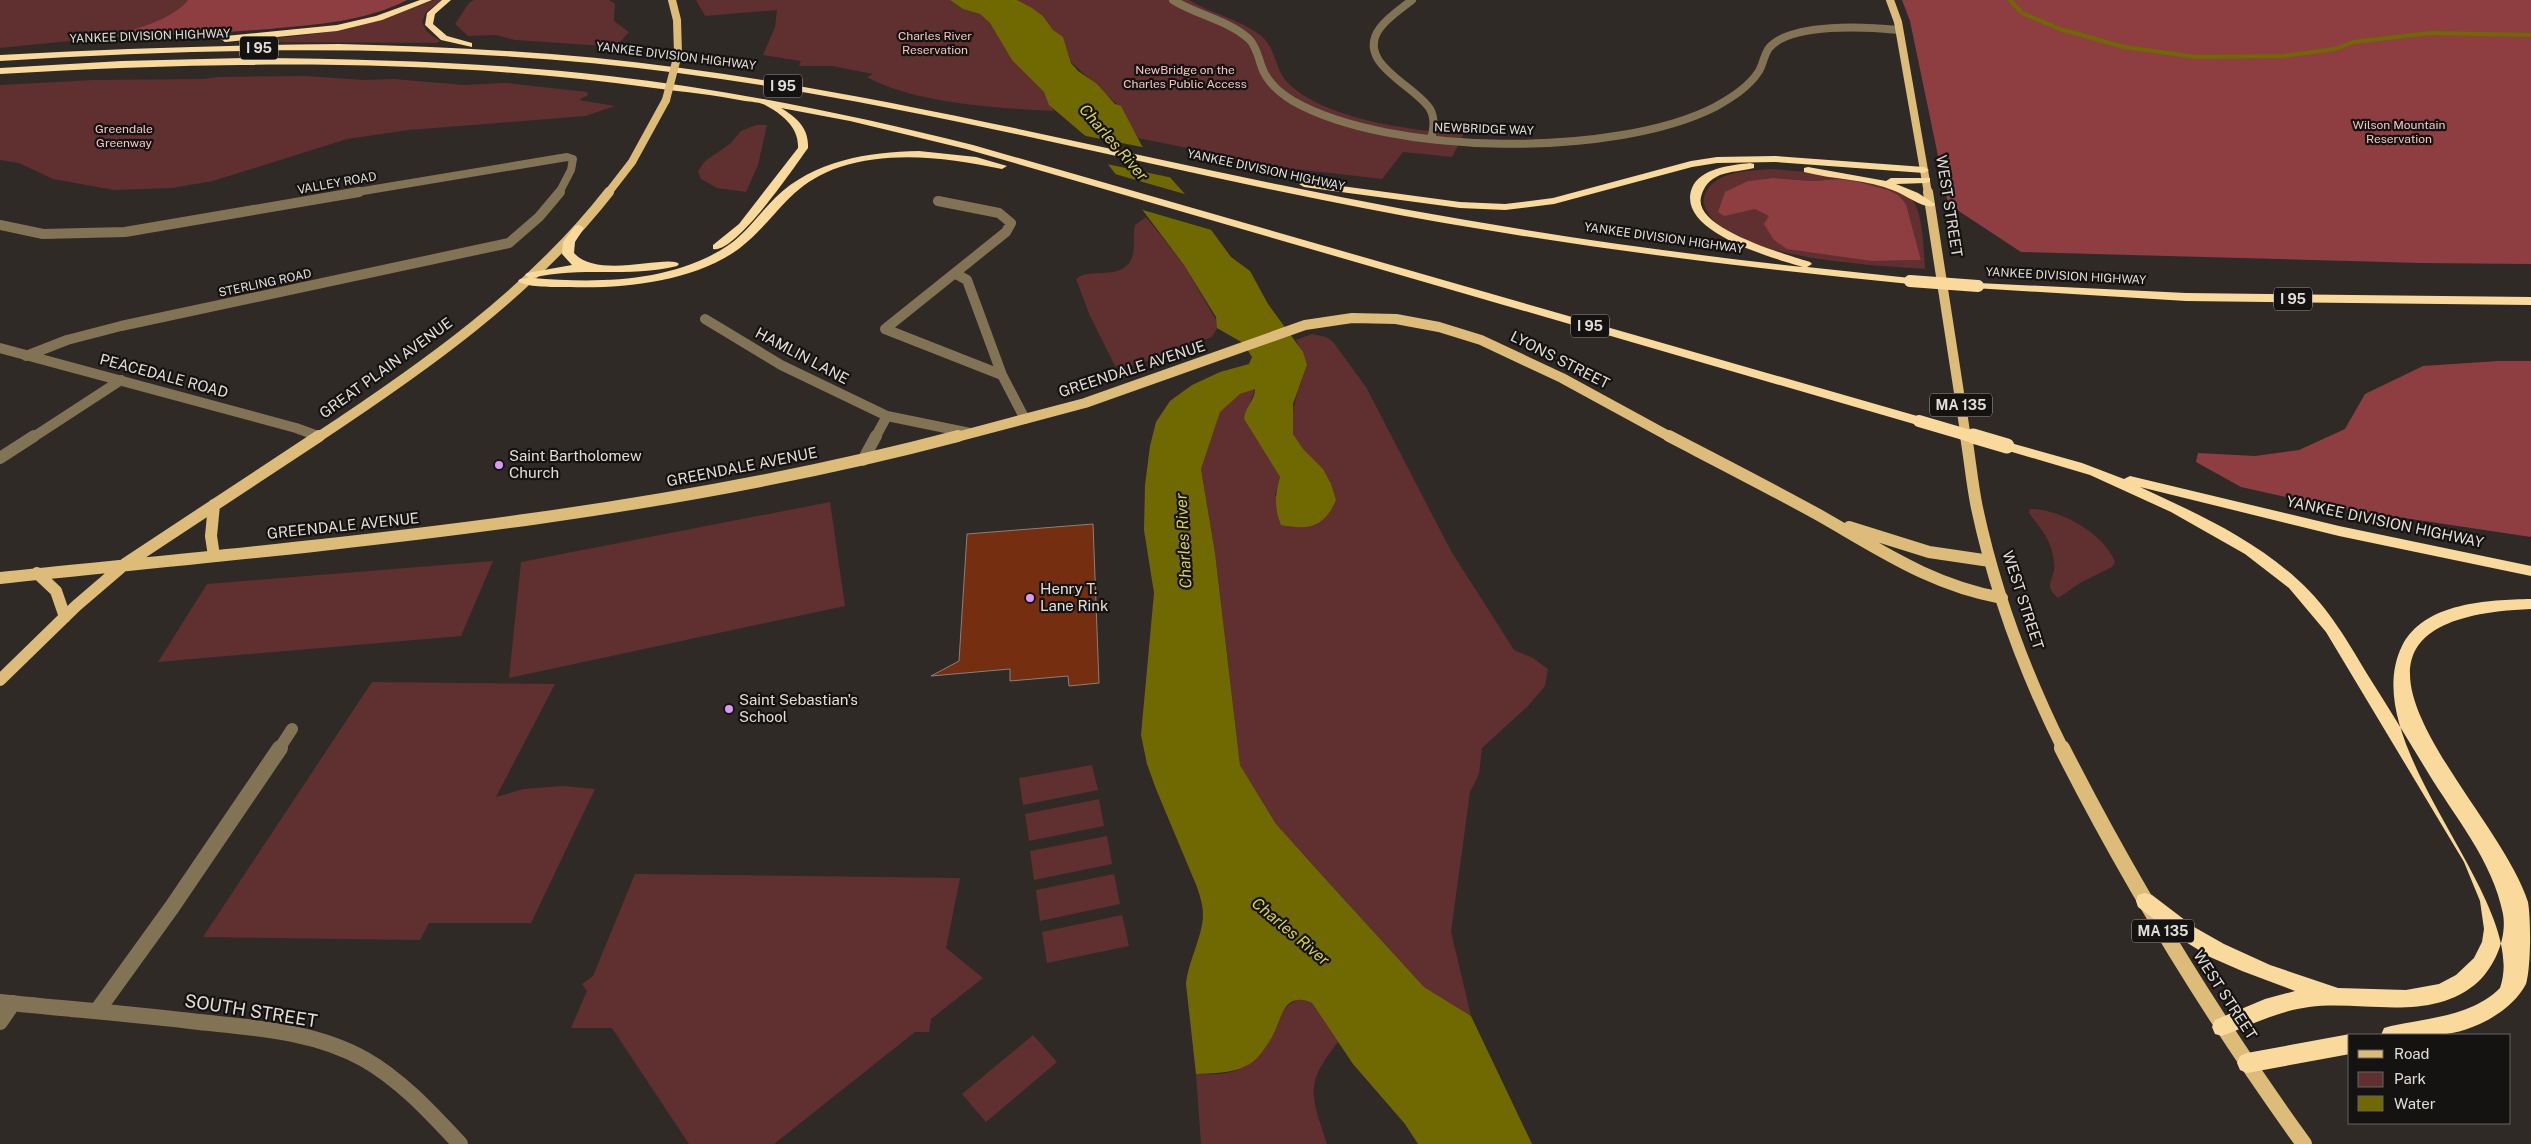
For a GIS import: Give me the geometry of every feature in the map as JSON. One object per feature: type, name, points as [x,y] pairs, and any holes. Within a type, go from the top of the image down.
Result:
[{"type":"highway","points":[[26,57],[105,47],[318,31],[372,20],[428,0]]},
{"type":"highway","points":[[447,0],[437,7],[428,19],[429,25],[436,33],[455,42],[517,54]]},
{"type":"highway","name":"YANKEE DIVISION HIGHWAY","points":[[0,58],[172,49],[282,47],[414,49],[517,54],[640,65],[752,80],[1364,205],[1545,237],[1684,256],[1838,274],[1978,286],[2186,297],[2531,302]]},
{"type":"highway","name":"YANKEE DIVISION HIGHWAY","points":[[0,71],[204,62],[397,63],[516,70],[605,78],[762,100],[909,131],[1078,178],[2088,469],[2268,515],[2531,571]]},
{"type":"highway","points":[[527,278],[560,269],[648,268],[686,260],[716,247],[739,231],[797,158],[804,143],[803,133],[797,124],[762,100]]},
{"type":"highway","points":[[527,278],[573,284],[618,284],[651,279],[689,269],[716,258],[741,243],[782,197],[801,183],[833,168],[872,158],[905,154],[945,156],[1078,178]]},
{"type":"highway","points":[[1228,177],[1305,184],[1460,205],[1505,207],[1554,201],[1717,160],[1774,158],[1925,175]]},
{"type":"highway","points":[[1838,274],[1749,245],[1720,231],[1699,212],[1695,198],[1697,189],[1707,178],[1718,173],[1753,166],[1790,167],[1882,181],[1904,189],[1930,204]]},
{"type":"highway","points":[[1882,181],[1925,175]]},
{"type":"highway","points":[[579,228],[570,242],[568,254],[580,265],[604,270]]},
{"type":"highway","points":[[2088,469],[2212,526],[2271,563],[2306,595],[2337,637],[2460,842],[2487,892],[2494,929],[2490,949],[2480,968],[2463,983],[2426,996],[2390,1000],[2340,996],[2304,998],[2268,1007],[2222,1027]]},
{"type":"highway","points":[[2396,1034],[2460,1020],[2486,1009],[2506,996],[2520,977],[2526,956],[2527,929],[2519,900],[2502,867],[2426,746],[2411,717],[2403,684],[2404,664],[2409,647],[2427,626],[2455,613],[2482,606],[2531,604]]},
{"type":"highway","points":[[2145,901],[2187,933],[2217,951],[2265,972],[2340,996]]},
{"type":"highway","points":[[2247,1063],[2348,1044]]},
{"type":"main road","name":"GREAT PLAIN AVENUE","points":[[0,680],[65,617],[125,564],[318,436],[428,360],[481,319],[579,228],[630,165],[656,123],[666,100],[678,54],[677,20],[672,0]]},
{"type":"main road","name":"WEST STREET","points":[[1890,0],[1900,33],[1925,175],[1976,497],[1990,561],[2025,665],[2087,797],[2145,901],[2222,1027],[2304,1144]]},
{"type":"main road","name":"LYONS STREET","points":[[1266,340],[1298,327],[1340,319],[1382,318],[1429,323],[1468,334],[1523,359],[1818,515],[1903,566],[1934,581],[1971,594],[2002,598]]},
{"type":"main road","name":"GREENDALE AVENUE","points":[[0,578],[446,532],[678,496],[863,460],[1025,419],[1133,388],[1266,340]]},
{"type":"main road","points":[[214,505],[211,536],[214,556]]},
{"type":"main road","name":"LYONS STREET","points":[[1818,515],[1915,549],[1990,561]]},
{"type":"main road","points":[[37,574],[56,591],[65,617]]},
{"type":"street","points":[[1174,1],[1187,0]]},
{"type":"street","points":[[1412,0],[1379,29],[1374,36],[1373,47],[1378,59],[1386,69],[1428,106],[1433,118],[1431,139]]},
{"type":"street","name":"NEWBRIDGE WAY","points":[[1174,1],[1199,15],[1234,29],[1248,38],[1256,49],[1262,71],[1267,79],[1281,92],[1300,105],[1365,128],[1431,139],[1488,142],[1555,142],[1614,136],[1666,126],[1698,115],[1734,94],[1754,76],[1767,51],[1775,42],[1807,31],[1900,33]]},
{"type":"street","name":"VALLEY ROAD","points":[[0,225],[43,234],[125,232],[548,159],[567,157],[573,159],[573,166],[556,197],[534,222],[511,241]]},
{"type":"street","points":[[938,201],[999,213],[1011,223],[1006,232],[885,329],[1002,376]]},
{"type":"street","name":"STERLING ROAD","points":[[26,356],[67,340],[121,326],[484,250],[511,241]]},
{"type":"street","points":[[956,274],[967,280],[1002,376],[1025,419]]},
{"type":"street","name":"HAMLIN LANE","points":[[705,319],[781,364],[887,416],[970,433]]},
{"type":"street","name":"PEACEDALE ROAD","points":[[0,348],[318,436]]},
{"type":"street","points":[[0,458],[121,380]]},
{"type":"street","points":[[863,460],[887,416]]},
{"type":"street","points":[[96,1011],[172,906],[292,729]]},
{"type":"street","points":[[0,1022],[6,1002]]},
{"type":"street","name":"SOUTH STREET","points":[[6,1002],[244,1026],[299,1035],[362,1057],[386,1072],[460,1144]]},
{"type":"green space","points":[[0,0],[396,0],[129,31],[109,37],[0,48]]},
{"type":"green space","points":[[188,0],[407,0],[374,13],[340,21],[230,32],[109,37],[162,19],[173,13]]},
{"type":"green space","points":[[435,0],[442,0],[426,12],[422,22],[427,32],[440,41],[437,43],[238,42],[240,40],[334,31],[380,19]]},
{"type":"green space","points":[[474,0],[609,0],[615,4],[614,21],[629,32],[619,43],[604,46],[515,40],[496,35],[468,36],[455,24],[469,3]]},
{"type":"green space","name":"Charles River Reservation","points":[[696,0],[950,0],[963,9],[980,14],[990,23],[1012,59],[1044,92],[1054,111],[984,106],[933,99],[887,86],[867,77],[873,74],[832,66],[801,66],[799,65],[801,61],[763,55],[775,27],[777,10],[705,16]]},
{"type":"green space","name":"NewBridge on the Charles Public Access","points":[[1017,0],[1189,0],[1252,29],[1260,35],[1270,46],[1280,71],[1288,83],[1304,96],[1324,106],[1347,115],[1397,126],[1464,134],[1452,157],[1403,152],[1382,179],[1286,168],[1138,138],[1119,106],[1071,62],[1062,37],[1053,30],[1043,16]]},
{"type":"green space","name":"Wilson Mountain Reservation","points":[[1902,0],[2531,0],[2531,264],[2421,263],[2021,252],[1948,204],[1910,21]]},
{"type":"green space","name":"Greendale Greenway","points":[[305,76],[364,80],[393,79],[464,85],[506,83],[587,92],[588,95],[579,100],[615,106],[585,116],[409,130],[347,139],[213,181],[172,188],[114,190],[53,179],[19,163],[0,160],[0,85],[93,80]]},
{"type":"green space","points":[[756,125],[767,125],[758,165],[746,192],[717,188],[701,179],[698,171],[705,161],[730,144],[741,131]]},
{"type":"green space","points":[[1772,169],[1825,174],[1869,182],[1903,193],[1913,201],[1919,215],[1925,269],[1810,258],[1779,251],[1750,242],[1727,231],[1710,216],[1704,204],[1705,195],[1711,185],[1718,179],[1745,171]],"holes":[[[1773,178],[1813,181],[1838,179],[1888,190],[1906,204],[1921,260],[1872,261],[1755,209],[1748,181]]]},
{"type":"green space","points":[[1773,178],[1813,181],[1838,179],[1888,190],[1898,195],[1906,204],[1921,260],[1872,261],[1787,249],[1774,240],[1764,224],[1769,216],[1755,209],[1724,216],[1718,212],[1725,192],[1748,181]]},
{"type":"green space","points":[[1146,217],[1184,265],[1219,325],[1212,337],[1136,365],[1115,366],[1090,316],[1076,279],[1089,274],[1120,270],[1126,266],[1131,260],[1134,247],[1135,225]]},
{"type":"green space","points":[[1312,334],[1326,337],[1333,342],[1366,387],[1451,551],[1514,650],[1533,658],[1548,669],[1545,686],[1528,706],[1482,748],[1479,774],[1470,792],[1451,932],[1471,1016],[1424,987],[1276,824],[1240,765],[1215,553],[1201,469],[1220,411],[1240,394],[1255,389],[1244,419],[1280,477],[1275,496],[1323,469],[1305,453],[1298,443],[1293,433],[1292,424],[1296,399],[1307,365],[1296,340]]},
{"type":"green space","points":[[2498,361],[2531,361],[2531,537],[2331,507],[2241,487],[2196,462],[2198,453],[2255,456],[2299,450],[2345,429],[2365,394],[2423,366]]},
{"type":"green space","points":[[830,502],[845,606],[509,678],[521,562]]},
{"type":"green space","points":[[2030,509],[2054,513],[2080,525],[2102,542],[2110,552],[2115,562],[2112,567],[2080,583],[2058,598],[2050,588],[2054,568],[2052,551],[2039,526],[2029,513]]},
{"type":"green space","points":[[493,561],[461,636],[158,662],[207,584]]},
{"type":"green space","points":[[372,682],[555,684],[496,797],[524,789],[563,786],[595,789],[531,923],[429,923],[420,940],[203,937]]},
{"type":"green space","points":[[1092,765],[1098,790],[1023,805],[1019,778]]},
{"type":"green space","points":[[1099,799],[1104,826],[1029,841],[1025,814]]},
{"type":"green space","points":[[1107,836],[1112,864],[1034,880],[1030,851]]},
{"type":"green space","points":[[635,874],[960,878],[946,948],[983,978],[931,1019],[929,1032],[915,1032],[774,1144],[689,1144],[612,1028],[571,1028],[587,991],[582,984],[593,976]]},
{"type":"green space","points":[[1114,874],[1120,904],[1040,921],[1036,890]]},
{"type":"green space","points":[[1122,915],[1129,946],[1047,963],[1042,932]]},
{"type":"green space","points":[[1299,999],[1312,1003],[1338,1042],[1327,1057],[1315,1080],[1314,1102],[1327,1144],[1201,1144],[1196,1074],[1227,1073],[1246,1066],[1257,1057],[1265,1046],[1282,1013],[1289,1005]]},
{"type":"green space","points":[[1033,1035],[1057,1062],[986,1122],[962,1094]]},
{"type":"water","name":"Charles River","points":[[950,0],[1017,0],[1043,16],[1053,30],[1063,37],[1071,63],[1078,71],[1097,84],[1115,104],[1121,106],[1142,146],[1184,193],[1231,257],[1250,271],[1268,304],[1303,352],[1307,365],[1293,404],[1293,434],[1303,449],[1323,469],[1331,484],[1336,500],[1321,522],[1308,527],[1281,525],[1276,501],[1280,477],[1244,419],[1255,389],[1240,394],[1220,412],[1201,469],[1215,553],[1240,765],[1276,824],[1424,987],[1471,1016],[1532,1144],[1418,1144],[1405,1124],[1353,1064],[1312,1003],[1302,1000],[1295,1000],[1289,1003],[1281,1015],[1269,1043],[1250,1064],[1228,1072],[1196,1074],[1186,984],[1201,931],[1202,908],[1197,887],[1147,764],[1141,735],[1154,593],[1144,530],[1145,485],[1150,446],[1156,422],[1170,401],[1192,385],[1220,372],[1249,364],[1252,357],[1243,343],[1217,328],[1216,317],[1184,265],[1089,139],[1049,105],[1044,92],[1012,60],[990,23],[980,14],[963,9]]},
{"type":"pier","points":[[1081,135],[1147,148],[1163,163],[1173,178],[1102,163]]},
{"type":"pier","points":[[1108,172],[1188,195],[1215,231],[1136,208]]},
{"type":"building","name":"Henry T. Lane Rink","points":[[1093,524],[1099,683],[1069,686],[1068,676],[1010,681],[1010,669],[931,676],[959,661],[967,534]]},
{"type":"waterway","points":[[2010,0],[2022,13],[2060,29],[2124,47],[2197,57],[2283,56],[2335,49],[2353,42],[2431,33],[2531,35]]},
{"type":"place","name":"Saint Bartholomew Church","points":[[499,465]]},
{"type":"place","name":"Henry T. Lane Rink","points":[[1030,598]]},
{"type":"place","name":"Saint Sebastian's School","points":[[729,709]]}]
